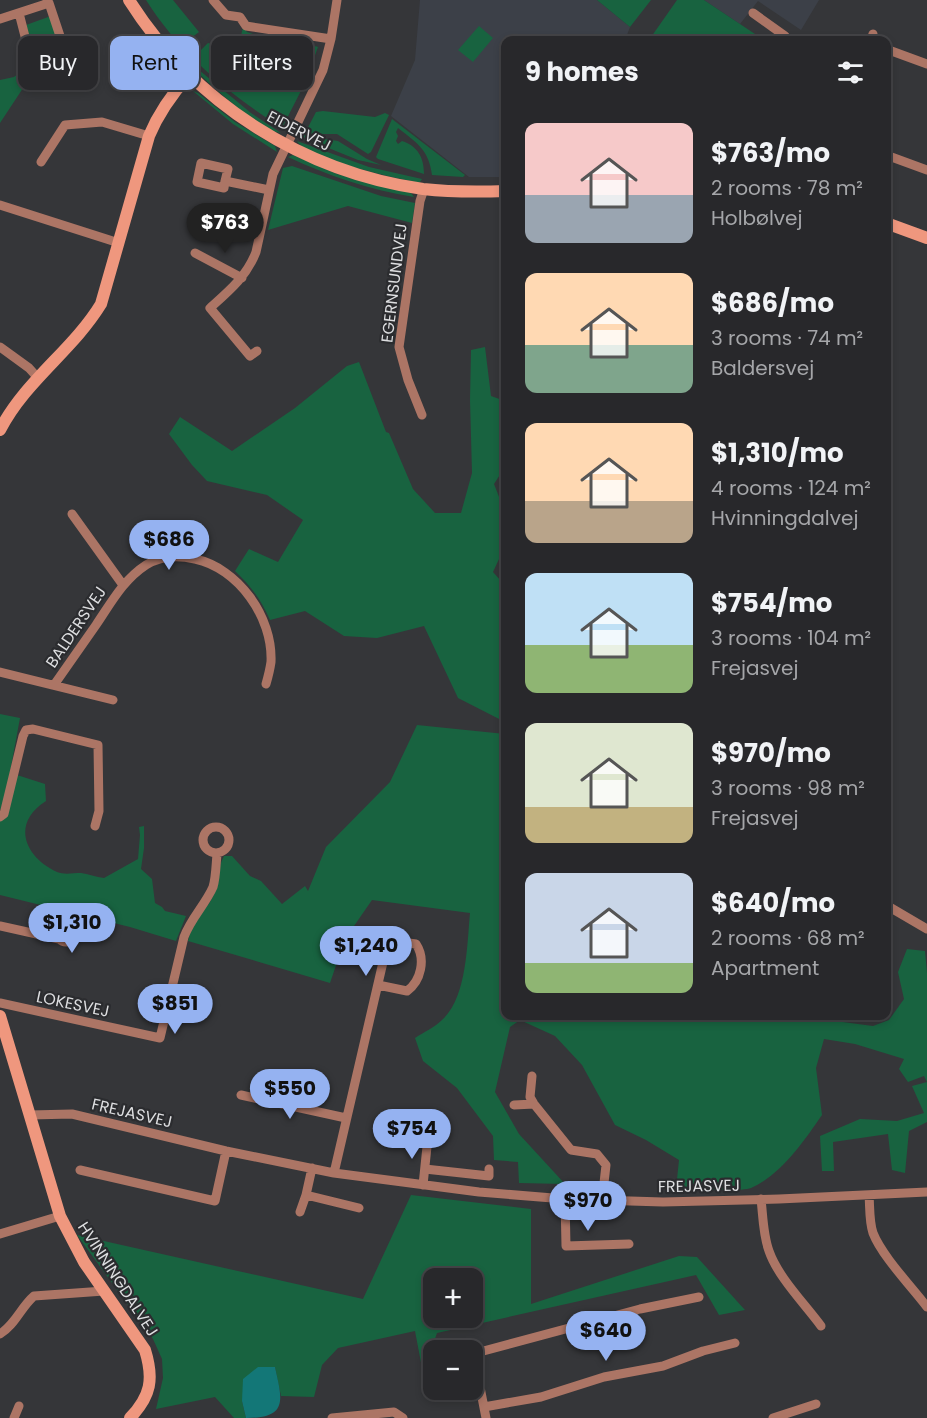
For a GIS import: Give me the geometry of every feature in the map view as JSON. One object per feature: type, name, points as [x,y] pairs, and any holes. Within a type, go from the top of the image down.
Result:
[{"type":"street","name":"EIDERVEJ","points":[[129,0],[155,36]]},
{"type":"street","points":[[213,0],[226,15],[240,17],[246,26],[331,39]]},
{"type":"street","points":[[257,351],[250,356],[210,308],[242,278],[251,265],[276,165],[323,70],[337,0]]},
{"type":"street","points":[[0,19],[48,2],[62,39],[49,58],[29,52],[19,13]]},
{"type":"street","points":[[753,13],[785,36]]},
{"type":"street","points":[[891,51],[927,63]]},
{"type":"street","name":"EIDERVEJ","points":[[199,83],[237,115],[286,145],[308,156],[352,172],[378,180],[424,189],[501,192]]},
{"type":"street","points":[[0,430],[18,402],[78,337],[101,304],[149,136],[156,117],[176,90]]},
{"type":"street","points":[[41,162],[64,124],[102,122],[149,136]]},
{"type":"street","points":[[891,157],[927,170]]},
{"type":"street","points":[[225,181],[269,190]]},
{"type":"street","name":"EGERNSUNDVEJ","points":[[422,415],[408,380],[399,347],[420,201],[424,189]]},
{"type":"street","points":[[0,205],[118,243]]},
{"type":"street","points":[[891,225],[927,238]]},
{"type":"street","points":[[195,253],[242,278]]},
{"type":"street","points":[[0,347],[29,368],[38,378]]},
{"type":"street","name":"BALDERSVEJ","points":[[72,514],[123,585]]},
{"type":"street","name":"BALDERSVEJ","points":[[54,685],[123,585],[133,574],[148,564],[168,556],[207,561],[240,584],[252,600],[262,620],[269,642],[271,661],[266,684]]},
{"type":"street","points":[[0,672],[113,700]]},
{"type":"street","points":[[0,817],[4,814],[23,736],[26,730],[33,729],[98,745],[99,811],[95,826]]},
{"type":"street","name":"LOKESVEJ","points":[[0,1003],[160,1038],[184,937],[189,924],[214,885],[217,854]]},
{"type":"street","points":[[891,910],[927,929]]},
{"type":"street","points":[[0,926],[59,939]]},
{"type":"street","points":[[333,1173],[387,945],[394,941],[416,944],[420,950],[421,970],[413,986],[407,991],[378,985]]},
{"type":"street","name":"HVINNINGDALVEJ","points":[[0,1016],[3,1039],[30,1115],[60,1216],[72,1242],[145,1350],[150,1366],[147,1393],[141,1406],[130,1418]]},
{"type":"street","points":[[532,1076],[530,1097],[571,1150],[597,1154],[606,1165],[602,1201]]},
{"type":"street","points":[[241,1095],[346,1118]]},
{"type":"street","points":[[514,1106],[534,1104]]},
{"type":"street","name":"FREJASVEJ","points":[[30,1115],[72,1114],[226,1151],[333,1173],[423,1185],[565,1199],[663,1202],[927,1192]]},
{"type":"street","points":[[423,1185],[428,1137]]},
{"type":"street","points":[[80,1170],[215,1201],[226,1151]]},
{"type":"street","points":[[300,1212],[312,1168]]},
{"type":"street","points":[[424,1169],[489,1176],[489,1169]]},
{"type":"street","points":[[306,1195],[359,1208]]},
{"type":"street","points":[[869,1195],[873,1233],[881,1248],[927,1307]]},
{"type":"street","points":[[565,1199],[566,1246],[629,1245]]},
{"type":"street","name":"FREJASVEJ","points":[[761,1199],[765,1238],[769,1252],[777,1268],[821,1326]]},
{"type":"street","points":[[0,1234],[60,1216]]},
{"type":"street","points":[[0,1334],[8,1329],[26,1302],[34,1296],[104,1291]]},
{"type":"street","points":[[486,1418],[474,1356],[476,1353],[640,1309],[699,1297]]},
{"type":"street","points":[[484,1407],[541,1397],[604,1377],[663,1366],[703,1351],[735,1343]]},
{"type":"street","points":[[773,1418],[816,1404]]},
{"type":"street","points":[[14,1418],[19,1406]]},
{"type":"street","points":[[332,1418],[394,1412],[403,1418]]},
{"type":"shaded area","points":[[420,0],[597,0],[630,27],[627,36],[501,36],[501,177],[469,177],[391,116],[415,60]]},
{"type":"shaded area","points":[[704,0],[819,0],[801,30],[758,1],[740,24]]},
{"type":"green space","points":[[146,0],[173,0],[199,32],[194,36],[172,36]]},
{"type":"green space","points":[[597,0],[651,0],[630,27]]},
{"type":"green space","points":[[677,0],[704,0],[758,36],[652,36]]},
{"type":"green space","points":[[51,16],[57,36],[29,36],[26,25]]},
{"type":"green space","points":[[479,26],[493,38],[473,62],[458,50]]},
{"type":"green space","points":[[243,27],[247,32],[253,34],[241,36]]},
{"type":"green space","points":[[208,43],[211,44],[211,75],[199,64],[199,50]]},
{"type":"green space","points":[[313,45],[318,47],[313,61]]},
{"type":"green space","points":[[199,70],[211,80],[211,85],[199,74]]},
{"type":"green space","points":[[18,74],[18,90],[22,90],[0,123],[0,80]]},
{"type":"green space","points":[[217,90],[223,90],[251,113],[281,133],[262,125]]},
{"type":"green space","points":[[229,90],[301,90],[282,128]]},
{"type":"green space","points":[[193,91],[235,122],[275,146],[277,152],[233,124]]},
{"type":"green space","points":[[316,112],[375,117],[385,113],[389,115],[368,154],[337,134],[323,134],[315,142],[303,137]]},
{"type":"green space","points":[[392,119],[465,175],[463,177],[432,175],[425,153],[398,128],[396,141],[398,144],[402,141],[408,143],[416,149],[423,163],[424,174],[378,159],[376,157]]},
{"type":"green space","points":[[325,139],[338,141],[381,165],[358,160],[321,145]]},
{"type":"green space","points":[[297,141],[369,167],[422,179],[416,182],[352,167],[304,148]]},
{"type":"green space","points":[[293,155],[337,174],[411,193],[414,197],[334,176],[288,157]]},
{"type":"green space","points":[[292,166],[381,196],[415,203],[412,223],[348,206],[268,230],[283,168]]},
{"type":"green space","points":[[485,347],[491,396],[501,400],[501,473],[494,484],[501,502],[501,555],[493,572],[501,581],[501,720],[458,698],[424,626],[377,638],[344,636],[305,611],[270,620],[255,594],[235,571],[249,549],[278,562],[303,520],[267,495],[207,481],[169,434],[180,417],[232,451],[295,408],[347,366],[359,362],[386,432],[389,433],[413,489],[435,513],[461,513],[472,473],[471,350]]},
{"type":"green space","points":[[0,714],[20,718],[6,794],[0,811]]},
{"type":"green space","points":[[417,725],[501,734],[501,1020],[520,1020],[510,1027],[495,1092],[519,1134],[565,1184],[519,1183],[518,1162],[494,1160],[493,1136],[457,1088],[423,1061],[415,1038],[442,1020],[456,998],[464,970],[470,913],[372,900],[345,939],[330,983],[188,941],[197,918],[213,896],[224,856],[232,856],[250,876],[261,881],[282,904],[305,886],[308,891],[326,847],[390,782]]},
{"type":"green space","points":[[17,775],[45,784],[46,801],[28,819],[25,829],[26,839],[36,858],[57,872],[81,873],[104,878],[138,859],[139,827],[144,826],[141,869],[152,879],[155,903],[165,911],[186,916],[176,941],[130,927],[0,895],[0,821]]},
{"type":"green space","points":[[907,949],[925,951],[927,1082],[924,1076],[908,1082],[899,1069],[904,1059],[855,1044],[824,1039],[816,1068],[822,1115],[800,1146],[782,1166],[751,1188],[676,1189],[679,1160],[615,1125],[582,1065],[555,1036],[520,1020],[827,1020],[873,1026],[891,1020],[904,999],[898,972]]},
{"type":"green space","points":[[927,1082],[927,1122],[909,1131],[905,1173],[892,1170],[888,1134],[833,1142],[834,1171],[822,1171],[820,1136],[860,1119],[897,1121],[924,1113],[912,1086]]},
{"type":"green space","points":[[411,1195],[531,1209],[531,1304],[679,1256],[697,1257],[745,1310],[719,1315],[696,1275],[483,1323],[483,1268],[423,1268],[423,1328],[459,1328],[437,1333],[435,1340],[423,1340],[423,1373],[415,1331],[338,1348],[322,1365],[314,1397],[281,1396],[275,1367],[242,1401],[246,1418],[234,1418],[215,1397],[156,1409],[163,1378],[162,1359],[153,1339],[77,1235],[363,1299]]},
{"type":"water","points":[[258,1367],[275,1367],[279,1404],[270,1415],[246,1418],[242,1401],[243,1379]]}]
